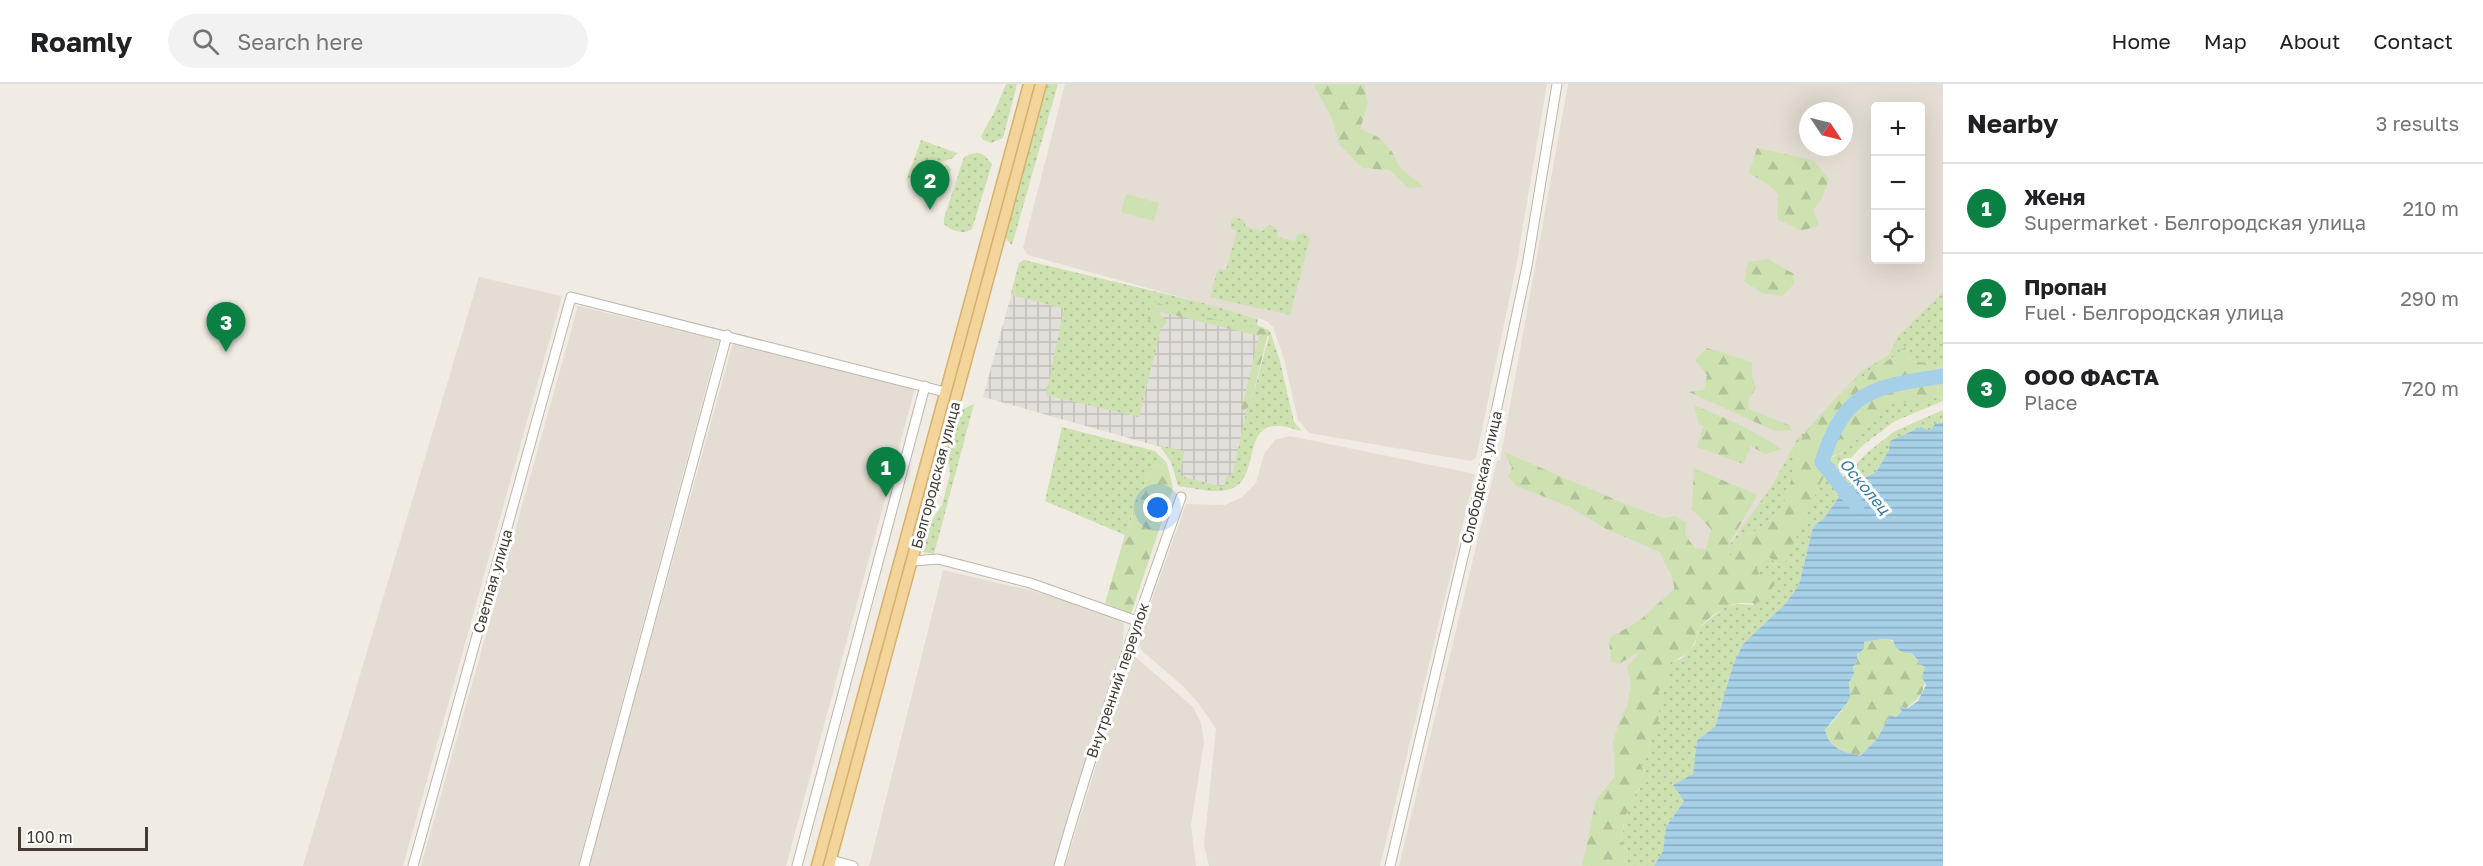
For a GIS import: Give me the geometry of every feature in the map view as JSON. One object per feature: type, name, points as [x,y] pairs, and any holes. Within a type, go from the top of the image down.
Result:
[{"type":"main road","name":"Белгородская улица","points":[[818,862],[1029,84]]},
{"type":"main road","name":"Белгородская улица","points":[[830,863],[1041,84]]},
{"type":"street","name":"Слободская улица","points":[[1390,866],[1484,468],[1523,286],[1557,84]]},
{"type":"street","name":"Светлая улица","points":[[412,866],[571,297],[728,335]]},
{"type":"street","points":[[584,866],[728,335],[945,392]]},
{"type":"street","points":[[796,866],[925,386]]},
{"type":"street","name":"Внутренний переулок","points":[[1059,866],[1078,798],[1181,496]]},
{"type":"street","points":[[913,561],[938,559],[1030,583],[1137,621]]},
{"type":"street","points":[[800,853],[818,862]]},
{"type":"street","points":[[830,863],[853,866]]},
{"type":"shaded area","points":[[1065,84],[1547,84],[1516,267],[1476,458],[1471,461],[1309,433],[1298,420],[1284,359],[1273,327],[1267,321],[1028,255],[1023,248]]},
{"type":"shaded area","points":[[1568,84],[1943,84],[1943,321],[1838,427],[1799,476],[1732,573],[1695,586],[1605,866],[1399,866],[1497,460],[1500,461]]},
{"type":"shaded area","points":[[1018,270],[1268,331],[1232,483],[1220,489],[1177,479],[1168,449],[983,397]]},
{"type":"shaded area","points":[[479,277],[562,296],[403,866],[303,866]]},
{"type":"shaded area","points":[[578,306],[719,340],[578,866],[421,866]]},
{"type":"shaded area","points":[[733,343],[915,388],[786,866],[588,866]]},
{"type":"shaded area","points":[[1290,436],[1475,474],[1380,866],[1209,866],[1204,845],[1216,729],[1183,686],[1140,649],[1140,633],[1186,504],[1225,505],[1242,497],[1256,483],[1264,454],[1275,440]]},
{"type":"shaded area","points":[[943,570],[1029,590],[1099,610],[1124,623],[1123,643],[1055,866],[869,866]]},
{"type":"shaded area","points":[[1131,653],[1193,707],[1201,723],[1204,742],[1191,825],[1196,866],[1065,866]]},
{"type":"green space","points":[[1006,84],[1017,84],[1003,138],[991,143],[983,140],[981,136]]},
{"type":"green space","points":[[1047,84],[1058,84],[1012,245],[1006,239],[1007,231]]},
{"type":"green space","points":[[1313,84],[1364,84],[1368,103],[1360,129],[1378,137],[1392,152],[1401,169],[1424,187],[1408,188],[1390,170],[1362,168],[1339,144],[1332,118]]},
{"type":"green space","points":[[921,140],[957,153],[953,158],[916,171],[906,181]]},
{"type":"green space","points":[[1757,148],[1813,160],[1829,179],[1823,197],[1813,210],[1819,225],[1802,231],[1777,219],[1778,194],[1769,185],[1749,173]]},
{"type":"green space","points":[[978,153],[984,155],[992,164],[972,229],[965,232],[950,229],[944,224],[944,218],[964,157]]},
{"type":"green space","points":[[947,165],[951,169],[942,192],[933,190],[939,184],[939,180],[931,175],[925,178],[925,188],[913,190],[919,177]]},
{"type":"green space","points":[[1126,194],[1159,203],[1154,221],[1121,212]]},
{"type":"green space","points":[[1234,217],[1244,220],[1246,227],[1263,231],[1271,225],[1278,230],[1278,237],[1295,241],[1297,235],[1304,233],[1310,238],[1290,315],[1210,297],[1218,269],[1226,270],[1237,231],[1231,228],[1231,220]]},
{"type":"green space","points":[[1768,259],[1794,274],[1794,284],[1782,296],[1762,293],[1744,281],[1748,262]]},
{"type":"green space","points":[[1024,260],[1203,303],[1258,319],[1257,325],[1270,331],[1280,361],[1294,422],[1302,431],[1279,426],[1268,427],[1260,433],[1255,441],[1246,473],[1241,482],[1233,488],[1213,491],[1178,486],[1171,462],[1159,445],[1184,451],[1180,476],[1223,487],[1227,476],[1232,476],[1247,409],[1250,406],[1269,336],[1151,302],[1148,319],[1161,328],[1139,417],[1046,395],[1064,309],[1012,295],[1019,263]]},
{"type":"green space","points":[[1943,292],[1943,366],[1931,371],[1929,363],[1910,361],[1904,347],[1895,356],[1851,384],[1825,408],[1862,371],[1889,355],[1898,336]]},
{"type":"green space","points":[[1151,301],[1203,317],[1269,330],[1250,406],[1241,412],[1259,336],[1157,311],[1167,322],[1161,328],[1148,319]]},
{"type":"green space","points":[[1905,347],[1910,361],[1929,363],[1931,371],[1943,366],[1943,375],[1880,388],[1864,395],[1839,419],[1820,463],[1827,476],[1823,478],[1783,567],[1767,556],[1757,568],[1760,576],[1769,575],[1777,578],[1771,590],[1759,602],[1733,604],[1715,614],[1698,630],[1695,642],[1690,649],[1671,662],[1666,683],[1658,692],[1661,699],[1657,729],[1648,734],[1650,747],[1639,762],[1645,772],[1646,782],[1635,793],[1624,821],[1620,841],[1624,844],[1625,866],[1582,866],[1596,800],[1615,776],[1613,741],[1627,707],[1631,685],[1627,667],[1643,649],[1619,664],[1611,661],[1609,638],[1639,621],[1674,589],[1674,584],[1660,552],[1606,529],[1570,507],[1517,486],[1508,477],[1512,467],[1504,452],[1630,506],[1664,518],[1675,516],[1686,522],[1685,535],[1695,548],[1706,549],[1711,529],[1692,509],[1694,468],[1757,495],[1723,555],[1731,555],[1742,541],[1773,518],[1784,503],[1791,483],[1798,446],[1813,424],[1859,379]]},
{"type":"green space","points":[[1707,348],[1752,362],[1752,377],[1756,387],[1748,401],[1749,409],[1789,425],[1792,430],[1775,431],[1689,392],[1704,390],[1707,375],[1695,360]]},
{"type":"green space","points":[[1943,378],[1943,397],[1889,405],[1843,452],[1824,460],[1843,422],[1868,398],[1901,385]]},
{"type":"green space","points":[[1943,397],[1943,401],[1895,421],[1862,446],[1834,476],[1823,462],[1843,452],[1889,404]]},
{"type":"green space","points":[[974,404],[934,554],[923,552],[921,546],[928,526],[942,505],[950,474],[947,451],[959,411]]},
{"type":"green space","points":[[1694,405],[1743,426],[1782,449],[1765,454],[1751,446],[1743,464],[1697,447],[1704,426],[1699,424]]},
{"type":"green space","points":[[1943,410],[1943,422],[1935,424],[1930,431],[1889,450],[1877,471],[1844,490],[1838,483],[1868,452],[1895,431]]},
{"type":"green space","points":[[1816,421],[1805,434],[1799,447],[1789,490],[1782,507],[1770,520],[1742,541],[1731,555],[1722,556],[1773,484],[1798,438]]},
{"type":"green space","points":[[1062,427],[1155,451],[1167,463],[1151,467],[1125,535],[1045,501]]},
{"type":"green space","points":[[1167,463],[1173,488],[1131,614],[1105,603],[1125,535],[1151,467]]},
{"type":"green space","points":[[1829,474],[1843,492],[1825,517],[1813,527],[1799,585],[1785,604],[1743,644],[1733,665],[1715,727],[1697,740],[1693,774],[1684,801],[1666,827],[1663,851],[1654,866],[1625,866],[1624,844],[1620,841],[1624,821],[1635,793],[1640,789],[1645,771],[1639,762],[1650,747],[1648,734],[1657,719],[1658,694],[1670,662],[1681,659],[1695,644],[1699,628],[1725,607],[1737,604],[1753,605],[1760,576],[1757,568],[1767,556],[1779,565],[1823,478]]},
{"type":"green space","points":[[1883,639],[1901,646],[1925,668],[1924,687],[1918,698],[1896,717],[1890,715],[1877,739],[1860,756],[1843,751],[1834,745],[1825,730],[1848,700],[1850,681],[1863,642]]},
{"type":"water","points":[[1943,422],[1943,866],[1654,866],[1663,851],[1666,827],[1684,801],[1673,785],[1693,774],[1697,740],[1715,727],[1733,665],[1743,644],[1785,604],[1799,585],[1813,527],[1825,517],[1843,491],[1877,471],[1889,450],[1890,441],[1921,427],[1930,431],[1935,424]],"holes":[[[1893,640],[1899,650],[1911,653],[1918,663],[1925,667],[1922,677],[1926,685],[1918,701],[1908,708],[1900,706],[1902,711],[1896,717],[1890,715],[1877,739],[1860,756],[1842,751],[1830,741],[1825,730],[1850,697],[1849,683],[1854,673],[1853,667],[1857,662],[1857,654],[1864,649],[1864,642]]]},
{"type":"waterway","name":"Осколец","points":[[1857,506],[1822,462],[1841,419],[1852,406],[1865,396],[1880,389],[1943,376]]},
{"type":"place","name":"Пропан","points":[[930,210]]},
{"type":"place","name":"ООО ФАСТА","points":[[226,352]]},
{"type":"place","name":"Женя","points":[[886,497]]}]
